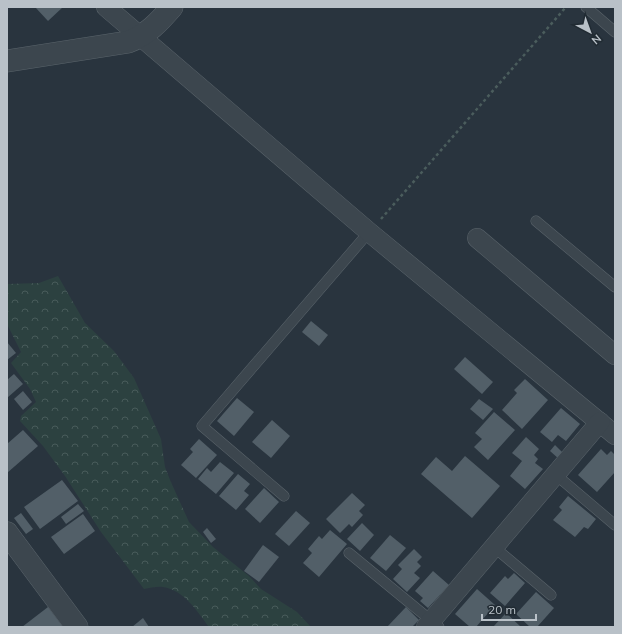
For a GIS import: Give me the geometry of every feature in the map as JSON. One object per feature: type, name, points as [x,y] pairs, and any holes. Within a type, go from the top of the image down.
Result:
[{"type":"street","points":[[106,7],[369,232],[609,425],[556,474],[494,547],[432,625]]},
{"type":"street","points":[[7,61],[128,42],[141,37],[156,25],[172,7]]},
{"type":"street","points":[[477,238],[615,355]]},
{"type":"street","points":[[7,533],[77,627]]},
{"type":"lane","points":[[586,7],[615,32]]},
{"type":"lane","points":[[536,221],[615,287]]},
{"type":"lane","points":[[284,496],[202,426],[369,232]]},
{"type":"lane","points":[[556,474],[615,525]]},
{"type":"lane","points":[[494,547],[551,595]]},
{"type":"lane","points":[[349,553],[432,625]]},
{"type":"path","points":[[369,232],[566,7]]},
{"type":"green space","points":[[58,276],[85,323],[114,351],[134,378],[161,439],[165,467],[189,522],[213,547],[249,576],[261,589],[297,612],[311,627],[209,627],[200,614],[184,597],[177,592],[161,587],[144,589],[101,532],[65,476],[43,446],[20,421],[21,416],[36,402],[30,389],[11,363],[21,352],[7,324],[7,284],[39,283]]},
{"type":"building","points":[[35,7],[63,7],[48,21]]},
{"type":"building","points":[[311,321],[328,335],[319,346],[302,332]]},
{"type":"building","points":[[7,342],[16,353],[7,360]]},
{"type":"building","points":[[465,357],[493,382],[482,394],[454,369]]},
{"type":"building","points":[[14,374],[23,384],[7,398],[7,380]]},
{"type":"building","points":[[525,379],[548,400],[522,429],[502,410],[517,393],[514,390]]},
{"type":"building","points":[[23,391],[32,402],[23,410],[14,399]]},
{"type":"building","points":[[237,398],[254,412],[234,436],[217,421]]},
{"type":"building","points":[[479,399],[493,409],[483,420],[470,409]]},
{"type":"building","points":[[561,408],[580,424],[566,441],[558,435],[552,442],[540,432]]},
{"type":"building","points":[[494,412],[515,430],[488,460],[474,447],[482,439],[475,433]]},
{"type":"building","points":[[272,420],[290,436],[271,458],[252,442]]},
{"type":"building","points":[[23,430],[38,446],[7,473],[7,444]]},
{"type":"building","points":[[526,437],[539,449],[534,455],[538,459],[535,463],[543,469],[525,489],[510,476],[522,461],[512,453]]},
{"type":"building","points":[[199,439],[217,455],[196,478],[181,465],[193,452],[190,449]]},
{"type":"building","points":[[555,445],[564,454],[559,459],[550,451]]},
{"type":"building","points":[[601,449],[607,455],[611,451],[615,455],[615,472],[597,492],[578,475]]},
{"type":"building","points":[[465,456],[500,486],[472,518],[421,474],[436,457],[452,471]]},
{"type":"building","points":[[220,462],[234,473],[216,494],[198,479],[207,468],[211,472]]},
{"type":"building","points":[[238,474],[250,484],[244,491],[249,495],[236,510],[219,496]]},
{"type":"building","points":[[62,480],[78,501],[40,529],[24,507]]},
{"type":"building","points":[[264,488],[279,502],[260,523],[245,509]]},
{"type":"building","points":[[352,493],[365,505],[359,511],[363,515],[352,527],[349,524],[340,533],[326,519]]},
{"type":"building","points":[[568,496],[596,519],[588,529],[584,527],[575,537],[553,520],[562,510],[559,507]]},
{"type":"building","points":[[78,504],[84,511],[66,524],[61,517]]},
{"type":"building","points":[[296,511],[310,523],[289,546],[275,534]]},
{"type":"building","points":[[21,513],[33,529],[26,534],[14,518]]},
{"type":"building","points":[[83,514],[95,531],[64,554],[51,537]]},
{"type":"building","points":[[362,523],[374,535],[360,551],[347,539]]},
{"type":"building","points":[[207,528],[216,539],[211,543],[203,532]]},
{"type":"building","points":[[330,530],[347,544],[319,577],[303,563],[312,553],[308,549],[319,536],[322,539]]},
{"type":"building","points":[[390,535],[406,548],[386,571],[370,558]]},
{"type":"building","points":[[263,545],[279,557],[259,582],[244,571]]},
{"type":"building","points":[[414,549],[422,557],[417,562],[421,566],[414,573],[420,578],[407,592],[393,579],[402,569],[398,565]]},
{"type":"building","points":[[433,571],[449,585],[428,608],[420,601],[423,598],[415,591]]},
{"type":"building","points":[[514,573],[525,583],[505,606],[490,593],[505,576],[508,579]]},
{"type":"building","points":[[477,589],[495,605],[476,627],[470,627],[455,614]]},
{"type":"building","points":[[536,592],[554,608],[537,627],[530,627],[516,614]]},
{"type":"building","points":[[48,607],[63,627],[22,627]]},
{"type":"building","points":[[406,607],[419,620],[412,627],[387,627]]},
{"type":"building","points":[[506,613],[521,627],[493,627]]},
{"type":"building","points":[[143,618],[149,627],[132,627]]}]
